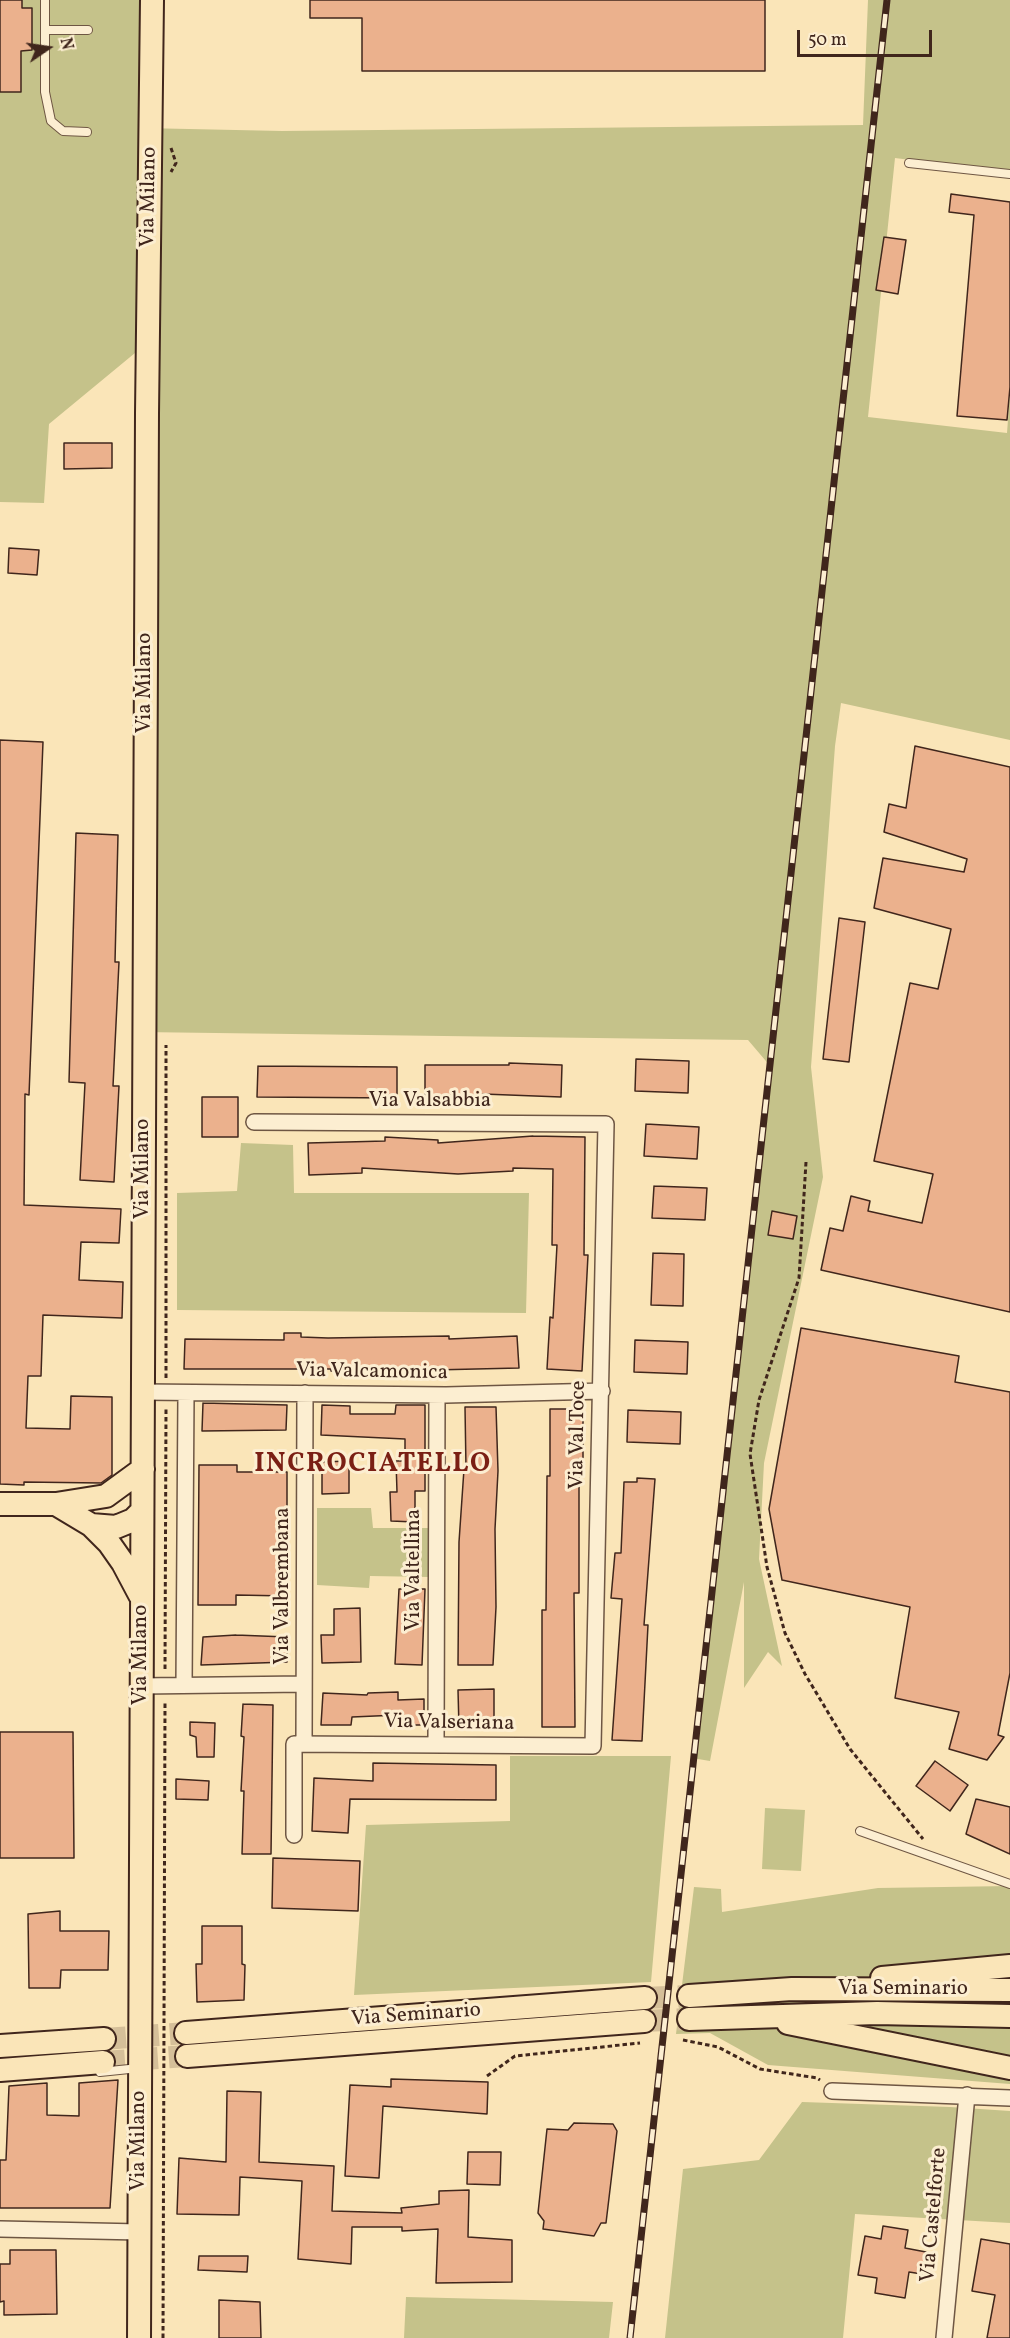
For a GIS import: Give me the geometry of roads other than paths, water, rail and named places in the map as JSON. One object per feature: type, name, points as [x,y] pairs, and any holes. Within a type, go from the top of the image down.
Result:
[{"type":"main road","name":"Via Milano","points":[[139,2338],[147,436],[152,0]]},
{"type":"main road","points":[[106,1496],[142,1469]]},
{"type":"main road","points":[[0,1504],[56,1504],[106,1496],[121,1499],[142,1511],[133,1520],[116,1527],[91,1526]]},
{"type":"main road","points":[[56,1504],[91,1526],[109,1544],[123,1563],[142,1600]]},
{"type":"main road","points":[[792,1989],[918,1973],[1010,1966]]},
{"type":"main road","name":"Via Seminario","points":[[689,1996],[792,1989],[1010,1990]]},
{"type":"main road","name":"Via Seminario","points":[[686,2029],[751,2016],[877,2013],[1010,2016]]},
{"type":"main road","points":[[751,2016],[1010,2068]]},
{"type":"main road","name":"Via Seminario","points":[[186,2033],[645,2021],[187,2056]]},
{"type":"main road","points":[[0,2046],[104,2039]]},
{"type":"main road","points":[[0,2070],[98,2067]]},
{"type":"street","name":"Via Valsabbia","points":[[254,1122],[606,1124]]},
{"type":"street","name":"Via Val Toce","points":[[593,1746],[606,1124]]},
{"type":"street","name":"Via Valcamonica","points":[[143,1392],[437,1395],[602,1391]]},
{"type":"street","name":"Via Valbrembana","points":[[304,1744],[305,1393]]},
{"type":"street","points":[[184,1685],[186,1394]]},
{"type":"street","name":"Via Valtellina","points":[[436,1745],[437,1395]]},
{"type":"street","points":[[141,1686],[304,1684]]},
{"type":"street","points":[[294,1835],[294,1744],[304,1744]]},
{"type":"street","name":"Via Valseriana","points":[[304,1744],[593,1746]]},
{"type":"street","points":[[832,2091],[1010,2098]]},
{"type":"street","name":"Via Castelforte","points":[[944,2338],[967,2095]]},
{"type":"street","points":[[0,2229],[140,2232]]},
{"type":"lane","points":[[45,0],[45,92],[51,121],[63,131],[87,132]]},
{"type":"lane","points":[[45,30],[88,30]]},
{"type":"lane","points":[[909,163],[1010,174]]},
{"type":"lane","points":[[860,1831],[1010,1884]]},
{"type":"lane","points":[[98,2067],[140,2068]]},
{"type":"tunnel","points":[[645,1998],[689,1996]]},
{"type":"tunnel","points":[[644,2021],[689,2019]]},
{"type":"tunnel","points":[[104,2039],[186,2033]]},
{"type":"tunnel","points":[[103,2062],[187,2056]]},
{"type":"railway","points":[[630,2338],[887,0]]},
{"type":"district","name":"INCROCIATELLO","points":[[373,1466]]}]
